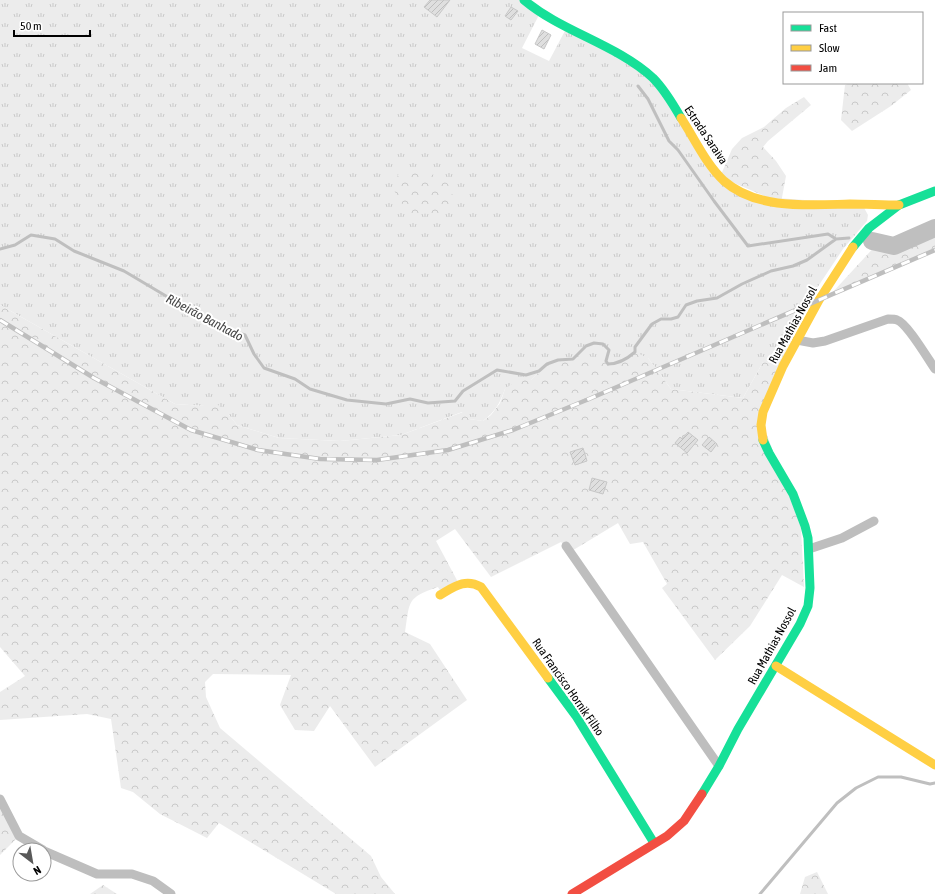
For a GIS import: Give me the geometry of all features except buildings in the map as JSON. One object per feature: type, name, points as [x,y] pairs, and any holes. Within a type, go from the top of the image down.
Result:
[{"type":"street","name":"Estrada Saraiva","points":[[524,0],[540,13],[648,73],[668,99],[704,157],[720,177],[749,196],[772,202],[795,204],[862,204],[899,206]]},
{"type":"street","name":"Rua Mathias Nossol","points":[[572,894],[666,836],[684,820],[698,801],[719,766],[738,729],[800,624],[808,606],[810,588],[809,549],[805,526],[793,494],[762,438],[761,425],[763,412],[797,340],[819,300],[853,247],[869,228],[899,206],[935,191]]},
{"type":"street","points":[[797,340],[813,342],[824,341],[888,319],[898,320],[905,325],[935,369]]},
{"type":"street","points":[[809,549],[842,538],[874,521]]},
{"type":"street","points":[[566,546],[719,766]]},
{"type":"street","name":"Rua Francisco Hornik Filho","points":[[440,595],[467,581],[474,582],[481,587],[576,716],[654,843]]},
{"type":"street","points":[[776,666],[935,765]]},
{"type":"street","points":[[0,799],[19,836],[29,842]]},
{"type":"street","points":[[52,854],[97,874],[132,874],[153,881],[171,894]]},
{"type":"green space","points":[[0,0],[524,0],[540,13],[522,48],[549,61],[567,27],[648,73],[704,157],[749,196],[862,204],[868,215],[867,221],[843,249],[815,291],[780,363],[763,362],[743,398],[671,389],[648,358],[626,359],[613,364],[573,359],[558,360],[547,364],[531,380],[505,389],[497,407],[483,421],[469,419],[462,412],[401,435],[340,441],[279,438],[237,425],[229,415],[204,406],[175,404],[0,305]]},
{"type":"green space","points":[[908,84],[911,90],[891,106],[852,131],[841,120],[845,85]]},
{"type":"green space","points":[[804,97],[811,105],[768,141],[763,147],[776,161],[786,176],[781,203],[720,177],[732,149],[742,138],[764,127],[786,108]]},
{"type":"green space","points":[[424,169],[450,185],[453,198],[443,213],[412,214],[402,204],[392,187],[400,171]]},
{"type":"green space","points":[[935,228],[935,250],[831,294],[878,243],[894,246]]},
{"type":"green space","points":[[0,305],[175,404],[204,406],[215,402],[237,425],[279,438],[340,441],[401,435],[463,412],[469,419],[483,421],[491,415],[500,403],[505,389],[517,380],[531,380],[547,364],[558,360],[573,359],[580,352],[602,361],[613,363],[627,358],[635,352],[648,358],[671,389],[743,398],[763,362],[780,363],[759,413],[801,528],[804,587],[782,575],[750,626],[715,660],[662,588],[667,584],[643,542],[630,544],[618,523],[570,552],[561,542],[491,577],[455,529],[436,541],[459,584],[442,594],[438,587],[420,594],[415,598],[409,607],[405,632],[430,644],[467,700],[375,767],[330,706],[314,731],[295,730],[280,705],[291,675],[213,674],[205,682],[206,697],[220,728],[371,856],[381,877],[395,894],[336,894],[219,823],[207,838],[160,814],[133,792],[121,788],[111,719],[87,714],[0,720],[0,692],[25,676],[0,647]]},
{"type":"green space","points":[[0,799],[19,836],[0,855]]},
{"type":"green space","points":[[817,872],[828,894],[800,894],[805,877]]},
{"type":"green space","points":[[103,885],[117,894],[90,894]]},
{"type":"waterway","points":[[638,86],[648,99],[669,141],[678,150],[748,246],[828,234],[836,239]]},
{"type":"waterway","name":"Ribeirão Banhado","points":[[872,241],[894,246],[935,228]]},
{"type":"waterway","name":"Ribeirão Banhado","points":[[0,249],[15,245],[31,235],[55,239],[74,251],[124,271],[203,318],[224,328],[245,335],[254,354],[264,368],[295,379],[310,389],[347,400],[386,404],[410,399],[428,403],[455,401],[463,391],[497,370],[526,375],[539,371],[547,364],[558,360],[573,359],[586,346],[594,343],[603,344],[609,350],[606,361],[608,364],[619,362],[635,352],[635,347],[652,324],[661,319],[678,317],[686,305],[697,301],[717,298],[742,284],[771,271],[793,266],[807,260],[836,239],[849,238]]},
{"type":"waterway","points":[[760,894],[837,803],[856,788],[878,777],[901,777],[930,784],[935,783]]},
{"type":"railway","points":[[0,320],[94,378],[191,430],[258,450],[320,459],[377,460],[448,450],[513,430],[589,399],[935,250]]},
{"type":"traffic: fast","points":[[524,0],[555,21],[623,56],[638,66],[653,78],[661,87],[681,118]]},
{"type":"traffic: fast","points":[[853,247],[869,228],[899,205],[935,191]]},
{"type":"traffic: fast","points":[[702,794],[719,766],[738,729],[800,624],[808,606],[810,588],[808,538],[805,526],[793,494],[763,440]]},
{"type":"traffic: fast","points":[[548,678],[576,716],[654,843]]},
{"type":"traffic: slow","points":[[681,118],[711,167],[717,174],[737,190],[752,197],[784,204],[801,205],[899,205]]},
{"type":"traffic: slow","points":[[763,440],[761,425],[763,412],[783,366],[819,300],[853,247]]},
{"type":"traffic: slow","points":[[440,595],[465,583],[475,584],[481,587],[548,678]]},
{"type":"traffic: slow","points":[[776,666],[935,765]]},
{"type":"traffic: jam","points":[[572,894],[667,836],[684,821],[702,794]]}]
